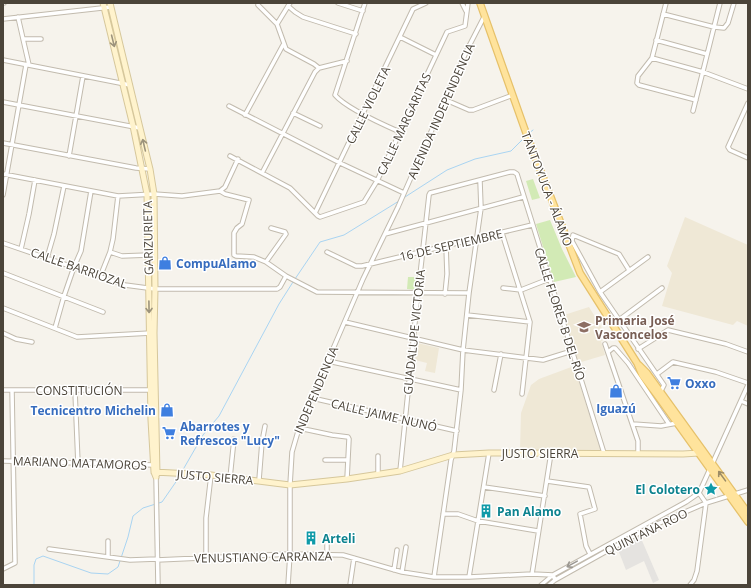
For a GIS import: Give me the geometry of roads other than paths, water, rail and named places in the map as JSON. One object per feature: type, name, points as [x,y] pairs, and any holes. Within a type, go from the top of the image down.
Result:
[{"type":"main road","name":"TANTOYUCA - ÁLAMO","points":[[481,4],[525,130],[580,273],[637,363],[647,373],[659,393],[711,465]]},
{"type":"main road","name":"GARIZURIETA","points":[[104,5],[143,169],[147,194],[148,288],[152,333],[156,474]]},
{"type":"main road","name":"GARIZURIETA","points":[[110,5],[150,169],[154,194],[155,290],[152,333]]},
{"type":"main road","name":"JUSTO SIERRA","points":[[156,474],[211,475],[290,485],[347,479],[400,471],[453,455],[489,453],[638,453],[701,451]]},
{"type":"main road","points":[[711,465],[736,494],[748,513]]},
{"type":"main road","points":[[711,465],[729,496],[748,522]]},
{"type":"street","points":[[338,3],[363,12]]},
{"type":"street","points":[[365,3],[335,95],[352,108],[400,132]]},
{"type":"street","name":"CALLE VIOLETA","points":[[316,214],[362,113],[413,10],[426,3]]},
{"type":"street","points":[[462,3],[466,12]]},
{"type":"street","name":"CALLE MARGARITAS","points":[[316,214],[320,217],[364,202],[377,181],[447,32],[464,26],[468,3]]},
{"type":"street","points":[[666,3],[652,58],[638,76],[637,83],[639,85],[696,100]]},
{"type":"street","points":[[693,111],[720,3]]},
{"type":"street","points":[[663,14],[714,27],[724,28],[728,22],[734,3]]},
{"type":"street","points":[[3,19],[110,5]]},
{"type":"street","points":[[258,5],[277,24],[283,45],[286,49],[319,68]]},
{"type":"street","points":[[277,24],[289,5],[295,12],[303,17],[356,34]]},
{"type":"street","name":"AVENIDA INDEPENDENCIA","points":[[398,207],[467,50],[485,15]]},
{"type":"street","points":[[3,195],[5,174],[28,65],[18,17]]},
{"type":"street","points":[[400,37],[436,56]]},
{"type":"street","points":[[23,39],[41,39]]},
{"type":"street","points":[[656,40],[707,54]]},
{"type":"street","points":[[245,115],[283,45]]},
{"type":"street","points":[[652,58],[703,72],[748,89]]},
{"type":"street","points":[[3,60],[130,85]]},
{"type":"street","points":[[262,173],[315,72],[319,68],[347,61]]},
{"type":"street","points":[[69,156],[83,76]]},
{"type":"street","points":[[446,100],[469,110],[473,110],[513,95]]},
{"type":"street","points":[[3,102],[140,128]]},
{"type":"street","points":[[748,103],[728,146],[730,150],[748,158]]},
{"type":"street","points":[[229,106],[403,194]]},
{"type":"street","points":[[294,113],[320,126]]},
{"type":"street","points":[[3,143],[12,146],[150,169]]},
{"type":"street","points":[[230,156],[290,188],[316,214]]},
{"type":"street","points":[[5,174],[118,196],[147,194],[182,196],[220,191],[225,187],[238,159]]},
{"type":"street","name":"CALLE FLORES B DEL RÍO","points":[[480,181],[510,172],[517,174],[604,453]]},
{"type":"street","points":[[21,249],[35,180]]},
{"type":"street","points":[[434,577],[451,460],[457,431],[469,293],[481,208],[480,181]]},
{"type":"street","name":"GUADALUPE VICTORIA","points":[[400,471],[422,252],[430,193],[480,181]]},
{"type":"street","points":[[47,258],[54,234],[64,186]]},
{"type":"street","points":[[55,328],[64,296],[81,251],[91,191]]},
{"type":"street","points":[[220,191],[225,194],[249,200],[242,224],[234,233],[234,255],[254,257],[266,262],[288,277],[317,292],[469,293]]},
{"type":"street","points":[[100,276],[110,252],[113,239],[118,196]]},
{"type":"street","points":[[385,234],[426,224],[523,196]]},
{"type":"street","name":"INDEPENDENCIA","points":[[288,585],[292,452],[299,428],[357,292],[398,207]]},
{"type":"street","name":"16 DE SEPTIEMBRE","points":[[327,252],[356,266],[422,252],[532,225]]},
{"type":"street","points":[[266,262],[286,234],[285,232],[271,228]]},
{"type":"street","points":[[502,233],[530,322],[522,394]]},
{"type":"street","points":[[629,270],[618,254],[573,235],[572,241],[600,292],[664,385],[659,393]]},
{"type":"street","name":"CALLE BARRIOZAL","points":[[3,243],[125,285],[155,290],[277,289],[288,277]]},
{"type":"street","points":[[445,294],[447,274],[446,246]]},
{"type":"street","points":[[110,252],[122,256],[148,255]]},
{"type":"street","points":[[600,292],[648,257]]},
{"type":"street","points":[[3,273],[103,312]]},
{"type":"street","points":[[503,288],[521,290],[549,279]]},
{"type":"street","points":[[619,320],[662,288]]},
{"type":"street","points":[[3,308],[82,338],[152,333]]},
{"type":"street","points":[[467,315],[530,322]]},
{"type":"street","points":[[345,322],[463,350],[543,360],[572,351]]},
{"type":"street","points":[[638,349],[668,330],[726,344],[748,352]]},
{"type":"street","points":[[3,334],[16,339],[32,342]]},
{"type":"street","points":[[605,344],[633,424],[638,441],[638,453]]},
{"type":"street","points":[[608,352],[615,348],[628,364],[669,424]]},
{"type":"street","points":[[494,390],[501,354]]},
{"type":"street","points":[[328,361],[409,380],[461,390]]},
{"type":"street","points":[[657,374],[673,362],[716,372],[748,384],[699,493],[706,503],[696,571],[694,580],[690,585]]},
{"type":"street","name":"CONSTITUCIÓN","points":[[3,390],[153,390]]},
{"type":"street","points":[[3,568],[15,563],[12,390]]},
{"type":"street","points":[[75,391],[78,464]]},
{"type":"street","name":"CALLE JAIME NUNÓ","points":[[312,398],[457,431]]},
{"type":"street","points":[[741,401],[748,404]]},
{"type":"street","points":[[633,424],[661,426],[680,422]]},
{"type":"street","points":[[259,480],[262,442],[265,426]]},
{"type":"street","points":[[299,428],[348,437],[347,479]]},
{"type":"street","points":[[230,478],[234,439]]},
{"type":"street","points":[[469,577],[489,453]]},
{"type":"street","points":[[532,574],[551,453]]},
{"type":"street","points":[[378,456],[378,474]]},
{"type":"street","points":[[325,460],[347,460]]},
{"type":"street","name":"MARIANO MATAMOROS","points":[[3,461],[155,465]]},
{"type":"street","name":"GARIZURIETA","points":[[156,474],[158,585]]},
{"type":"street","points":[[206,557],[206,518],[211,475]]},
{"type":"street","points":[[547,481],[589,488],[595,509],[580,514],[586,546],[590,554]]},
{"type":"street","points":[[484,487],[545,496]]},
{"type":"street","name":"QUINTANA ROO","points":[[549,585],[555,580],[648,528],[706,503],[748,490]]},
{"type":"street","name":"QUINTANA ROO","points":[[541,585],[553,575],[686,502],[699,493]]},
{"type":"street","points":[[443,514],[458,514],[478,521],[538,531]]},
{"type":"street","points":[[327,536],[327,555]]},
{"type":"street","points":[[108,541],[108,557]]},
{"type":"street","points":[[402,572],[406,546]]},
{"type":"street","name":"VENUSTIANO CARRANZA","points":[[49,549],[130,560],[290,554],[343,555],[402,572],[434,577],[532,574],[553,575]]},
{"type":"street","points":[[394,570],[397,550]]},
{"type":"street","points":[[350,585],[354,558]]},
{"type":"street","points":[[553,575],[555,580]]},
{"type":"waterway","points":[[528,134],[533,130]]},
{"type":"waterway","points":[[405,197],[447,170],[475,159],[511,151],[525,137]]},
{"type":"waterway","points":[[295,279],[320,242],[344,235],[399,201]]},
{"type":"waterway","points":[[184,468],[203,435],[219,416],[279,304],[293,282]]},
{"type":"waterway","points":[[34,585],[34,565],[36,559],[43,556],[91,573],[108,574],[118,567],[133,516],[143,508],[162,502],[180,476]]},
{"type":"place","name":"CompuAlamo","points":[[165,263]]},
{"type":"place","name":"Primaria José Vasconcelos","points":[[584,327]]},
{"type":"place","name":"Oxxo","points":[[674,383]]},
{"type":"place","name":"Iguazú","points":[[616,391]]},
{"type":"place","name":"Tecnicentro Michelin","points":[[167,410]]},
{"type":"place","name":"Abarrotes y Refrescos \"Lucy\"","points":[[169,433]]},
{"type":"place","name":"El Colotero","points":[[711,489]]},
{"type":"place","name":"Pan Alamo","points":[[486,511]]},
{"type":"place","name":"Arteli","points":[[311,538]]}]
